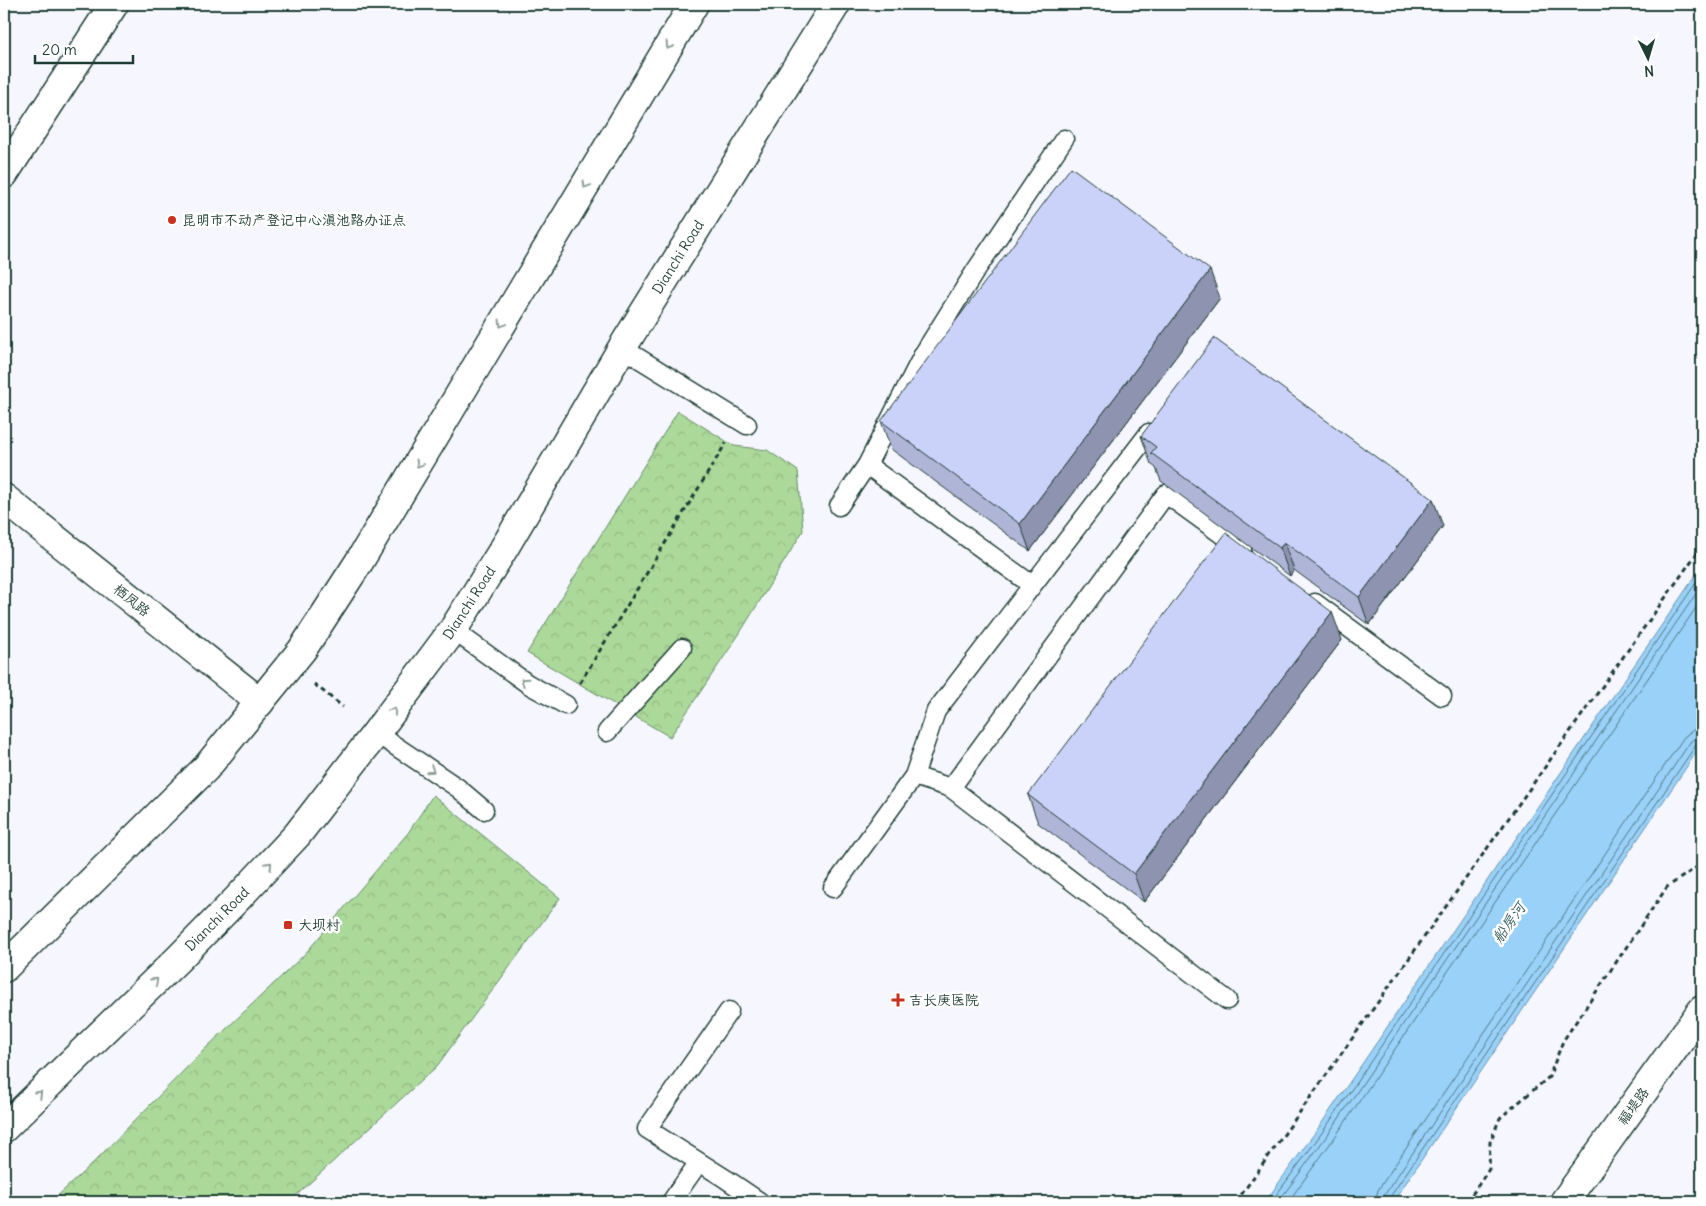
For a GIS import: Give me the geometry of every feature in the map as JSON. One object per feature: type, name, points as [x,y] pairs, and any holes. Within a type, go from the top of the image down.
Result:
[{"type":"main road","points":[[4,174],[114,4]]},
{"type":"main road","points":[[4,968],[206,768],[302,650],[359,562],[694,4]]},
{"type":"main road","name":"Dianchi Road","points":[[4,1128],[238,899],[297,835],[376,734],[453,630],[622,348],[836,4]]},
{"type":"main road","name":"栖凤路","points":[[4,498],[260,702]]},
{"type":"main road","name":"福堤路","points":[[1564,1202],[1702,1010]]},
{"type":"lane","points":[[839,506],[867,465],[924,353],[976,270],[1064,139]]},
{"type":"lane","points":[[622,348],[747,425]]},
{"type":"lane","points":[[833,888],[914,776],[936,711],[1149,433]]},
{"type":"lane","points":[[867,465],[1032,585]]},
{"type":"lane","points":[[951,788],[1166,494],[1253,558]]},
{"type":"lane","points":[[1300,592],[1442,696]]},
{"type":"lane","points":[[453,630],[528,684],[566,705]]},
{"type":"lane","points":[[608,732],[682,648]]},
{"type":"lane","points":[[376,734],[458,788],[484,810]]},
{"type":"lane","points":[[914,776],[951,788],[1227,1000]]},
{"type":"lane","points":[[729,1011],[647,1128],[760,1202]]},
{"type":"lane","points":[[671,1202],[699,1162]]},
{"type":"path","points":[[566,705],[727,441],[747,425]]},
{"type":"path","points":[[1236,1202],[1702,546]]},
{"type":"path","points":[[312,683],[343,707]]},
{"type":"path","points":[[1467,1202],[1489,1169],[1490,1142],[1500,1118],[1549,1077],[1563,1041],[1667,887],[1697,867],[1702,858]]},
{"type":"green space","points":[[678,411],[734,446],[767,450],[798,471],[803,531],[738,636],[670,737],[527,653]]},
{"type":"green space","points":[[433,795],[560,898],[437,1066],[289,1202],[51,1202],[93,1163],[204,1050],[304,955],[408,833]]},
{"type":"water","name":"船房河","points":[[1702,566],[1702,744],[1393,1202],[1265,1202],[1319,1127]]},
{"type":"building","points":[[1071,167],[1210,270],[1020,524],[881,421]]},
{"type":"building","points":[[1214,338],[1433,499],[1359,597],[1284,542],[1280,548],[1151,453],[1156,447],[1141,436]]},
{"type":"building","points":[[1226,533],[1332,612],[1134,874],[1028,795]]},
{"type":"place","name":"昆明市不动产登记中心滇池路办证点","points":[[172,220]]},
{"type":"place","name":"大坝村","points":[[288,925]]},
{"type":"place","name":"吉长庚医院","points":[[898,1000]]}]
